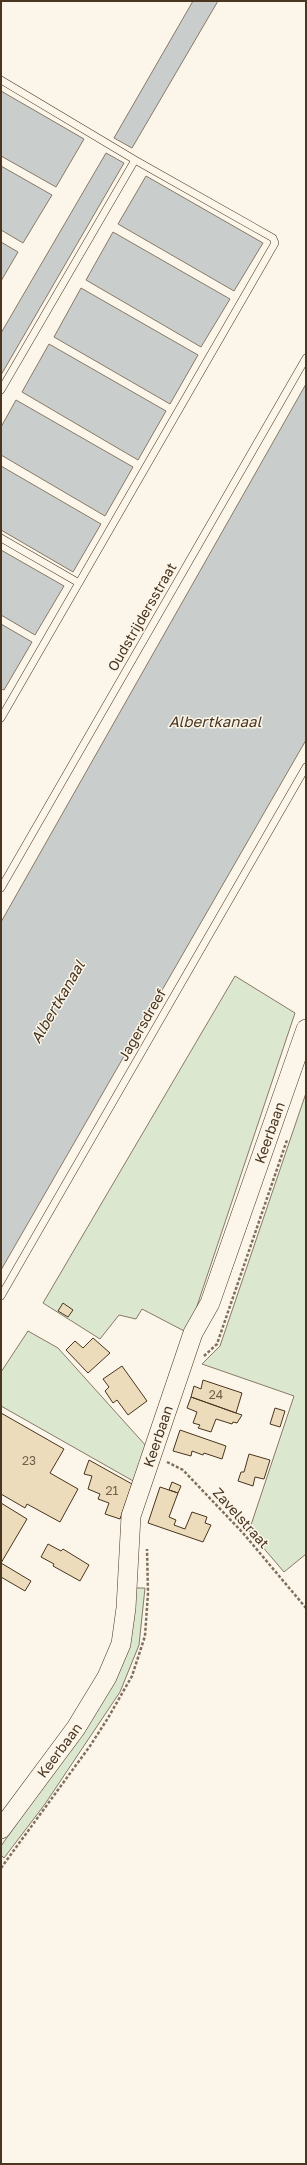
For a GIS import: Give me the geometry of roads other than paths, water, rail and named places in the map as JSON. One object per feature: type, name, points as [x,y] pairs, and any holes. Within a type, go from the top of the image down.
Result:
[{"type":"street","name":"Keerbaan","points":[[1,1829],[76,1728],[107,1677],[121,1644],[126,1608],[131,1516],[192,1333],[210,1303],[306,1029]]},
{"type":"lane","points":[[1,80],[135,160],[272,238],[275,243],[1,718]]},
{"type":"lane","points":[[1,390],[135,160]]},
{"type":"lane","name":"Oudstrijdersstraat","points":[[1,888],[306,358]]},
{"type":"lane","points":[[1,538],[79,583]]},
{"type":"lane","name":"Jagersdreef","points":[[1,1296],[306,767]]},
{"type":"water","points":[[193,1],[218,1],[132,148],[114,138]]},
{"type":"water","points":[[1,91],[84,139],[56,187],[1,156]]},
{"type":"water","points":[[106,153],[124,163],[1,375],[1,333]]},
{"type":"water","points":[[1,166],[52,195],[23,243],[1,230]]},
{"type":"water","points":[[146,176],[263,243],[234,291],[118,224]]},
{"type":"water","points":[[113,232],[230,299],[201,347],[86,280]]},
{"type":"water","points":[[1,242],[18,252],[1,281]]},
{"type":"water","points":[[81,288],[198,355],[170,404],[54,337]]},
{"type":"water","points":[[49,344],[166,411],[138,460],[22,392]]},
{"type":"water","name":"Albertkanaal","points":[[306,384],[306,740],[1,1270],[1,922]]},
{"type":"water","points":[[16,400],[133,467],[105,516],[1,455],[1,427]]},
{"type":"water","points":[[1,466],[101,524],[73,572],[1,530]]},
{"type":"water","points":[[1,550],[64,586],[35,635],[1,615]]},
{"type":"water","points":[[1,624],[32,642],[4,690],[1,689]]}]
